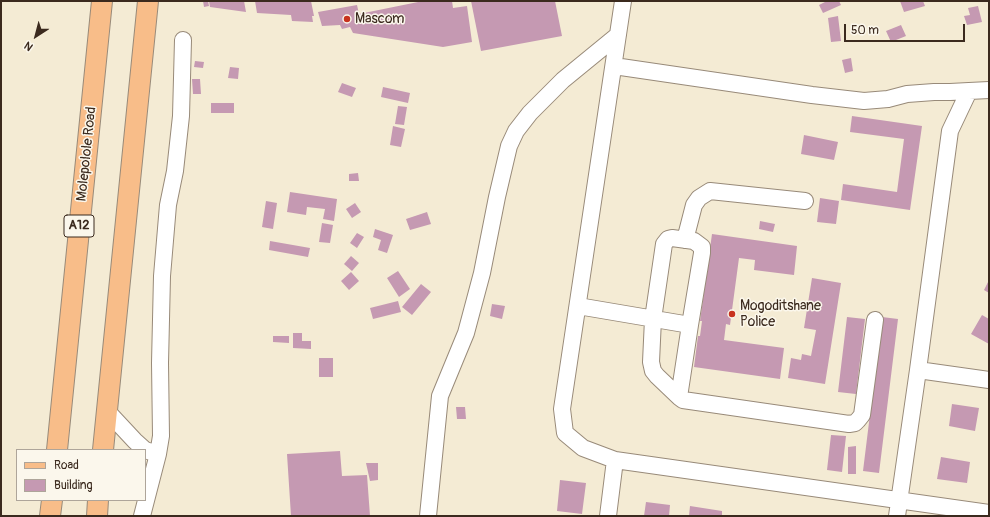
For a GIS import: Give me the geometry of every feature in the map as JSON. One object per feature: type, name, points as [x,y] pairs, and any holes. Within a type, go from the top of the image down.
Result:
[{"type":"main road","name":"Molepolole Road","points":[[57,449],[102,1]]},
{"type":"main road","points":[[103,449],[148,1]]},
{"type":"main road","points":[[50,516],[52,501]]},
{"type":"main road","points":[[97,516],[98,501]]},
{"type":"street","points":[[623,1],[562,409],[565,433],[583,448],[616,460],[898,508],[989,513]]},
{"type":"street","points":[[428,516],[440,396],[466,333],[482,273],[509,146],[516,131],[530,112],[563,80],[618,35]]},
{"type":"street","points":[[146,484],[150,452],[161,436],[160,363],[162,276],[168,205],[175,171],[181,116],[183,40]]},
{"type":"street","points":[[614,66],[804,94],[864,100],[888,100],[907,94],[989,90]]},
{"type":"street","points":[[898,508],[950,131],[969,91]]},
{"type":"street","points":[[685,240],[694,205],[699,198],[710,191],[805,201]]},
{"type":"street","points":[[679,397],[702,247],[694,241],[672,238],[664,244],[653,319],[650,362],[653,371],[657,376],[679,397],[688,401],[826,421],[849,424],[854,423],[862,415],[875,320]]},
{"type":"street","points":[[578,306],[690,325]]},
{"type":"street","points":[[918,370],[989,380]]},
{"type":"street","points":[[107,411],[135,441],[146,449]]},
{"type":"street","points":[[608,516],[616,460]]},
{"type":"street","points":[[142,516],[144,501]]},
{"type":"building","points":[[203,1],[208,1],[209,6],[204,7]]},
{"type":"building","points":[[209,1],[244,1],[246,12],[210,7]]},
{"type":"building","points":[[255,1],[311,1],[314,16],[312,16],[313,22],[292,21],[291,15],[257,13]]},
{"type":"building","points":[[423,1],[452,1],[453,8],[467,6],[472,42],[443,47],[353,33],[350,27],[342,29],[340,25],[322,26],[318,12],[357,5],[359,14]]},
{"type":"building","points":[[471,1],[555,1],[562,36],[481,51]]},
{"type":"building","points":[[827,1],[839,1],[841,5],[823,13],[819,5]]},
{"type":"building","points":[[900,1],[923,1],[925,6],[904,12]]},
{"type":"building","points":[[978,6],[982,22],[967,25],[964,16],[970,15],[968,8]]},
{"type":"building","points":[[838,16],[841,41],[831,42],[828,18]]},
{"type":"building","points":[[901,25],[906,36],[891,42],[886,31]]},
{"type":"building","points":[[851,58],[853,71],[845,73],[842,60]]},
{"type":"building","points":[[195,61],[204,62],[203,68],[194,67]]},
{"type":"building","points":[[230,67],[239,68],[238,79],[228,78]]},
{"type":"building","points":[[192,79],[200,79],[201,94],[193,94]]},
{"type":"building","points":[[342,83],[356,88],[352,97],[338,92]]},
{"type":"building","points":[[383,87],[410,93],[408,103],[381,97]]},
{"type":"building","points":[[211,103],[234,103],[234,113],[211,113]]},
{"type":"building","points":[[398,106],[407,107],[404,125],[395,124]]},
{"type":"building","points":[[852,116],[922,126],[910,210],[841,200],[843,184],[897,192],[904,139],[850,132]]},
{"type":"building","points":[[393,126],[405,129],[401,147],[390,145]]},
{"type":"building","points":[[804,135],[838,142],[834,160],[801,154]]},
{"type":"building","points":[[358,173],[359,181],[349,181],[349,174]]},
{"type":"building","points":[[290,192],[337,199],[334,221],[323,219],[325,209],[307,207],[306,215],[287,212]]},
{"type":"building","points":[[820,198],[839,201],[836,224],[817,222]]},
{"type":"building","points":[[266,201],[277,203],[273,229],[262,227]]},
{"type":"building","points":[[355,203],[361,212],[352,218],[346,209]]},
{"type":"building","points":[[427,212],[431,224],[410,230],[406,219]]},
{"type":"building","points":[[760,221],[775,224],[773,232],[759,229]]},
{"type":"building","points":[[322,223],[333,225],[330,243],[319,242]]},
{"type":"building","points":[[375,229],[393,235],[387,253],[378,250],[381,240],[373,237]]},
{"type":"building","points":[[357,233],[364,237],[357,248],[350,243]]},
{"type":"building","points":[[712,234],[797,246],[794,275],[754,270],[755,260],[739,258],[730,325],[726,324],[724,340],[784,348],[780,379],[694,367],[698,336],[700,336],[702,321],[700,321]]},
{"type":"building","points":[[270,241],[310,248],[308,257],[269,250]]},
{"type":"building","points":[[351,256],[359,263],[352,271],[344,264]]},
{"type":"building","points":[[398,271],[410,289],[399,297],[387,278]]},
{"type":"building","points":[[351,272],[359,281],[349,290],[341,281]]},
{"type":"building","points":[[812,278],[841,283],[825,384],[788,378],[791,358],[801,360],[802,354],[811,356],[816,330],[804,328]]},
{"type":"building","points":[[989,280],[989,293],[984,290]]},
{"type":"building","points":[[421,284],[431,292],[412,315],[402,307]]},
{"type":"building","points":[[398,301],[401,312],[373,319],[370,308]]},
{"type":"building","points":[[492,304],[505,306],[502,319],[490,316]]},
{"type":"building","points":[[982,315],[989,319],[989,344],[971,334]]},
{"type":"building","points":[[847,317],[865,319],[856,394],[838,392]]},
{"type":"building","points":[[882,317],[898,319],[879,473],[863,471]]},
{"type":"building","points":[[293,333],[302,333],[302,341],[311,341],[311,349],[293,348]]},
{"type":"building","points":[[273,336],[289,336],[289,343],[273,342]]},
{"type":"building","points":[[319,358],[333,358],[333,377],[319,377]]},
{"type":"building","points":[[952,404],[979,408],[975,431],[949,426]]},
{"type":"building","points":[[456,407],[465,407],[466,419],[457,419]]},
{"type":"building","points":[[831,435],[846,436],[842,472],[827,470]]},
{"type":"building","points":[[856,446],[856,474],[848,474],[848,447]]},
{"type":"building","points":[[340,451],[342,476],[367,475],[370,516],[291,516],[287,454]]},
{"type":"building","points":[[941,457],[970,462],[967,483],[937,479]]},
{"type":"building","points":[[366,463],[378,463],[378,480],[370,481]]},
{"type":"building","points":[[560,480],[586,483],[582,514],[557,511]]},
{"type":"building","points":[[646,502],[670,505],[669,516],[644,516]]},
{"type":"building","points":[[690,506],[722,511],[722,516],[689,516]]},
{"type":"place","name":"Mascom","points":[[347,19]]},
{"type":"place","name":"Mogoditshane Police","points":[[732,314]]}]
